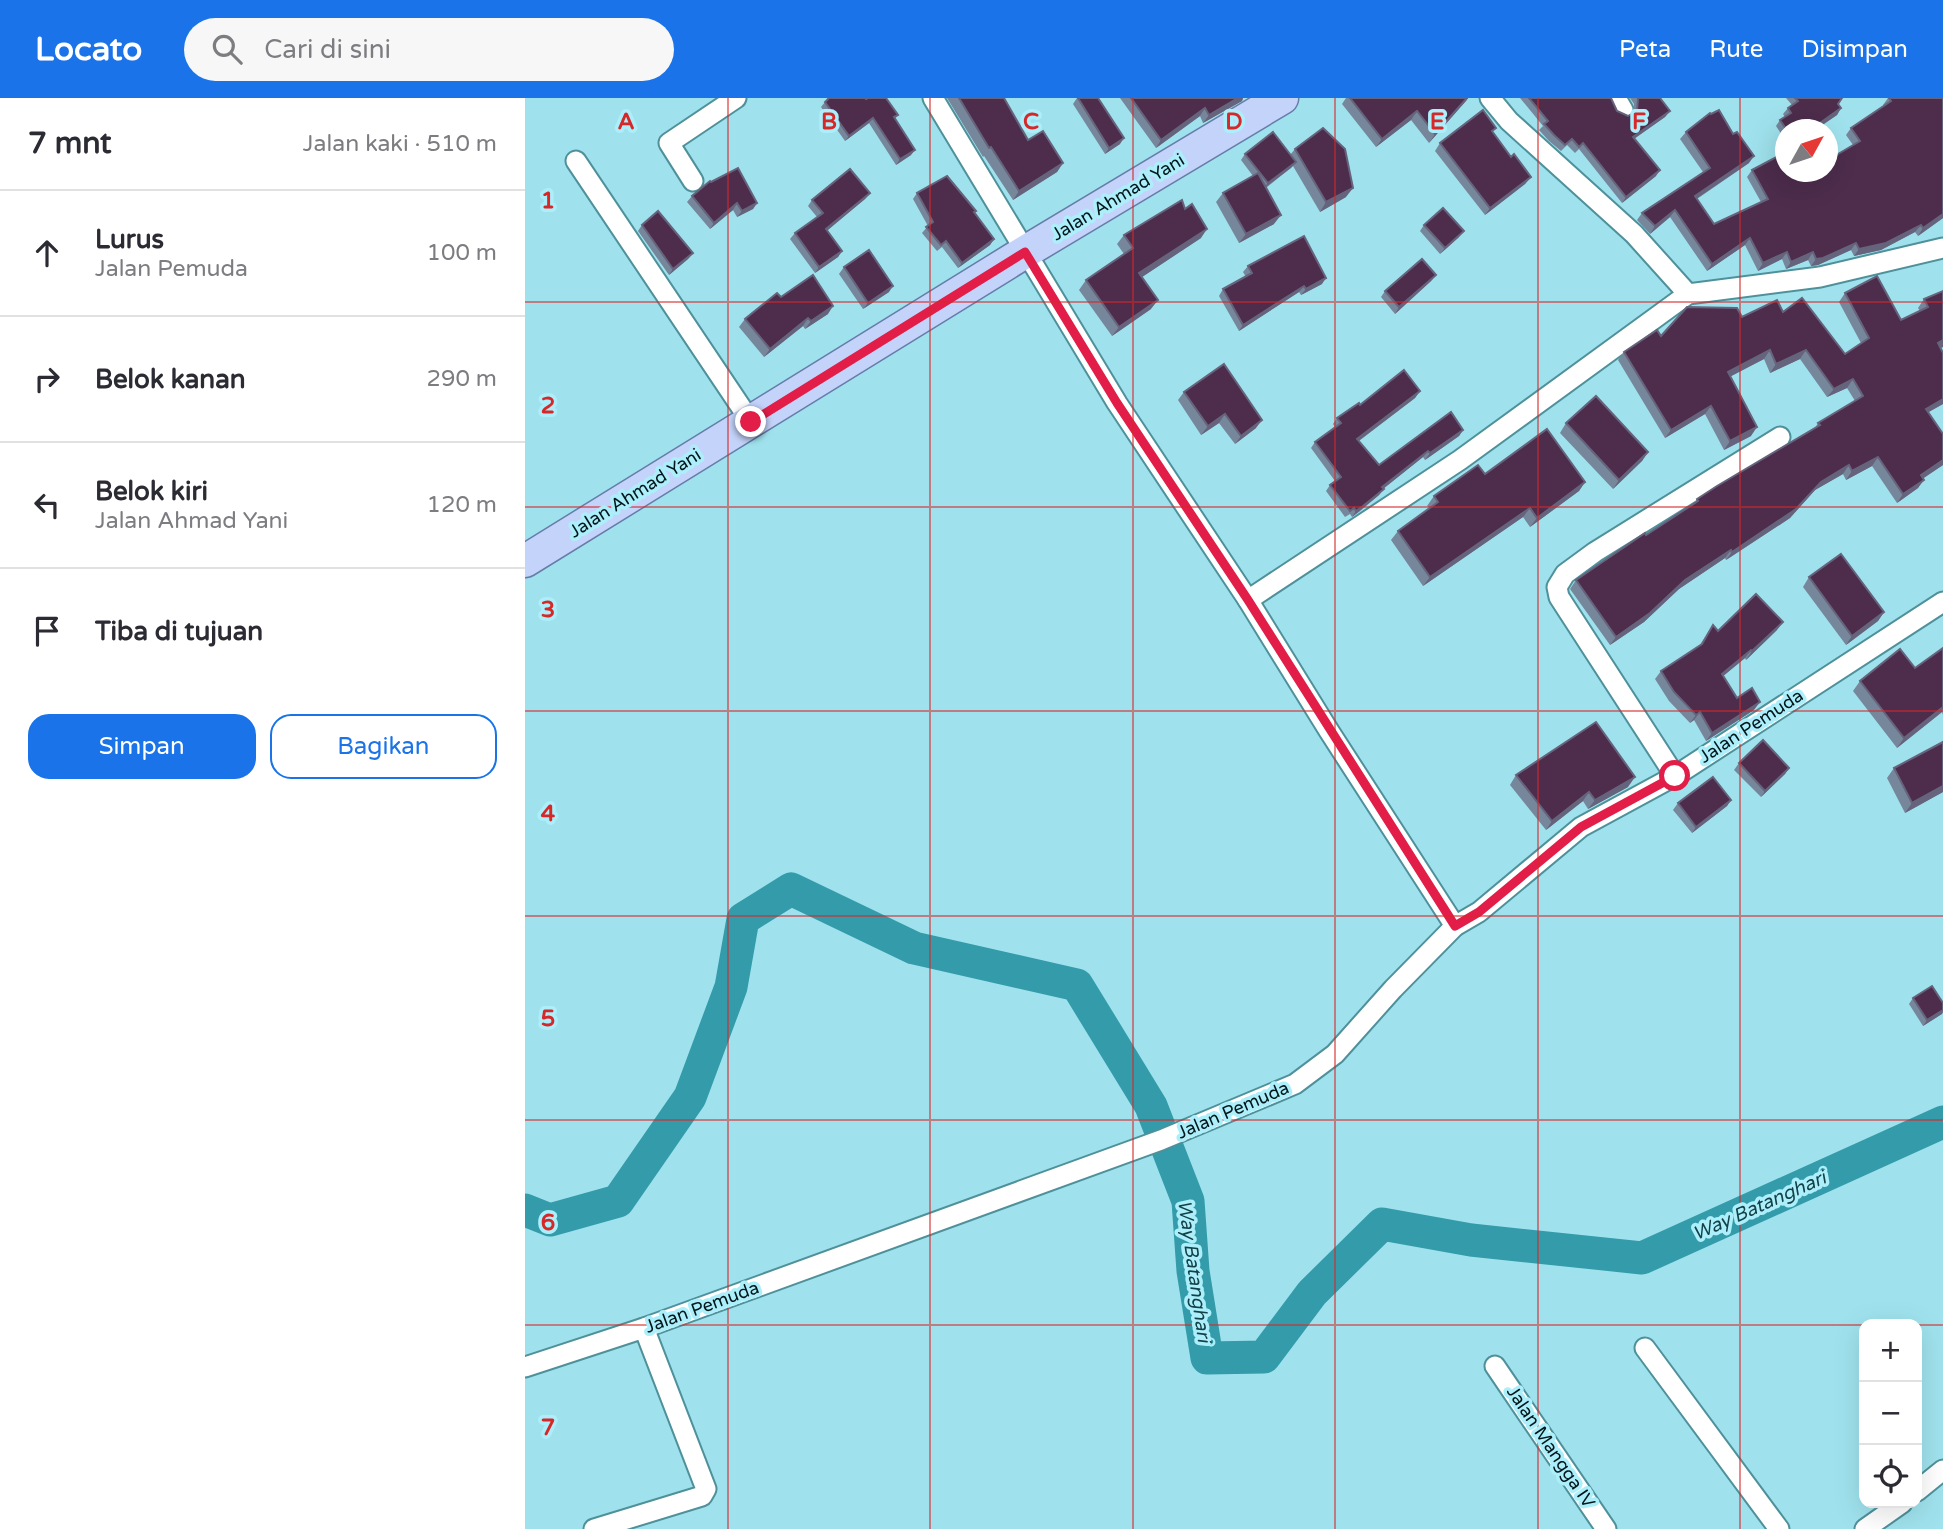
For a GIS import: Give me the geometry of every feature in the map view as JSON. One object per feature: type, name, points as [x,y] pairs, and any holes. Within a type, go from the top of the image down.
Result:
[{"type":"main road","name":"Jalan Ahmad Yani","points":[[525,561],[1267,102]]},
{"type":"street","points":[[694,181],[669,143],[736,98]]},
{"type":"street","points":[[933,98],[1117,403],[1248,600],[1455,926]]},
{"type":"street","points":[[1490,98],[1509,121],[1634,234],[1688,294]]},
{"type":"street","points":[[576,160],[751,422]]},
{"type":"street","points":[[1248,600],[1460,460],[1688,294],[1820,277],[1943,248]]},
{"type":"street","points":[[1675,776],[1559,597],[1557,587],[1565,573],[1595,552],[1780,437]]},
{"type":"street","name":"Jalan Pemuda","points":[[525,1367],[644,1328],[1161,1140],[1295,1084],[1335,1055],[1393,989],[1455,926],[1479,912],[1581,827],[1675,776],[1943,602]]},
{"type":"street","points":[[594,1529],[702,1496],[706,1489],[644,1328]]},
{"type":"street","points":[[1645,1348],[1779,1529]]},
{"type":"street","name":"Jalan Mangga IV","points":[[1495,1366],[1607,1529]]},
{"type":"street","points":[[1922,1487],[1943,1470]]},
{"type":"street","points":[[1865,1529],[1895,1508]]},
{"type":"building","points":[[829,98],[886,98],[898,115],[894,117],[915,150],[900,159],[873,118],[849,136],[825,102]]},
{"type":"building","points":[[959,98],[1004,98],[1028,140],[1043,131],[1063,163],[1019,191]]},
{"type":"building","points":[[1078,98],[1098,98],[1124,138],[1109,148]]},
{"type":"building","points":[[1131,98],[1238,98],[1209,115],[1205,108],[1161,140]]},
{"type":"building","points":[[1350,98],[1467,98],[1435,134],[1417,111],[1382,139]]},
{"type":"building","points":[[1529,98],[1611,98],[1617,111],[1628,116],[1637,111],[1638,98],[1660,98],[1670,111],[1633,137],[1660,170],[1626,197],[1583,143],[1579,147],[1572,139],[1565,145],[1554,135],[1544,124],[1548,121]]},
{"type":"building","points":[[1795,98],[1842,98],[1838,104],[1841,108],[1826,119],[1782,119],[1791,113],[1788,108],[1798,101]]},
{"type":"building","points":[[1889,98],[1943,98],[1943,214],[1923,228],[1921,225],[1886,243],[1859,249],[1856,243],[1823,258],[1816,259],[1813,252],[1791,262],[1787,252],[1763,263],[1750,238],[1712,264],[1675,210],[1655,226],[1642,213],[1710,168],[1686,132],[1710,113],[1719,110],[1733,134],[1737,132],[1754,156],[1695,196],[1714,224],[1768,199],[1752,170],[1775,158],[1775,182],[1838,182],[1838,154],[1860,141],[1851,128],[1891,101]]},
{"type":"building","points":[[1483,110],[1496,128],[1492,131],[1511,157],[1514,154],[1531,177],[1490,208],[1440,143]]},
{"type":"building","points":[[1323,128],[1345,149],[1353,188],[1326,202],[1295,149]]},
{"type":"building","points":[[1273,132],[1296,162],[1268,183],[1245,154]]},
{"type":"building","points":[[738,168],[757,203],[742,211],[737,203],[714,223],[692,196],[710,181]]},
{"type":"building","points":[[850,169],[870,193],[826,229],[842,251],[819,267],[795,233],[823,213],[812,200]]},
{"type":"building","points":[[1258,173],[1281,215],[1246,234],[1223,193]]},
{"type":"building","points":[[947,176],[976,211],[974,212],[994,239],[962,263],[946,241],[941,245],[926,227],[933,222],[917,193]]},
{"type":"building","points":[[1182,200],[1185,209],[1192,204],[1207,229],[1139,273],[1158,300],[1119,327],[1086,280],[1133,248],[1124,235]]},
{"type":"building","points":[[1443,208],[1464,231],[1445,248],[1424,225]]},
{"type":"building","points":[[658,211],[693,253],[673,269],[642,225]]},
{"type":"building","points":[[1304,236],[1326,278],[1306,289],[1304,286],[1243,325],[1223,289],[1252,273],[1248,266]]},
{"type":"building","points":[[869,250],[893,286],[868,303],[844,267]]},
{"type":"building","points":[[1422,259],[1436,275],[1399,307],[1385,291]]},
{"type":"building","points":[[813,275],[833,306],[811,321],[808,318],[770,349],[745,319],[777,293],[781,297]]},
{"type":"building","points":[[1877,276],[1901,320],[1928,307],[1924,299],[1943,291],[1943,340],[1938,343],[1943,353],[1943,399],[1926,409],[1943,434],[1943,460],[1921,475],[1924,480],[1903,494],[1878,457],[1852,471],[1849,465],[1821,482],[1796,509],[1685,580],[1650,613],[1616,637],[1576,580],[1717,486],[1820,425],[1818,423],[1863,396],[1853,379],[1834,389],[1806,350],[1776,364],[1770,350],[1728,372],[1757,427],[1730,441],[1711,406],[1671,430],[1624,352],[1657,330],[1661,336],[1687,307],[1737,308],[1742,317],[1777,300],[1783,312],[1802,298],[1845,354],[1869,338],[1845,293]]},
{"type":"building","points":[[1224,364],[1262,420],[1241,436],[1225,414],[1208,426],[1184,392]]},
{"type":"building","points":[[1404,370],[1420,391],[1357,439],[1379,465],[1451,412],[1463,430],[1430,453],[1428,451],[1382,487],[1384,489],[1363,506],[1356,511],[1354,508],[1350,511],[1330,485],[1341,477],[1315,442],[1341,423],[1337,418],[1359,403],[1360,405]]},
{"type":"building","points":[[1596,396],[1648,452],[1619,480],[1566,423]]},
{"type":"building","points":[[1547,429],[1585,482],[1537,518],[1530,508],[1430,577],[1398,531],[1438,502],[1434,496],[1478,465],[1485,474]]},
{"type":"building","points":[[1841,554],[1884,612],[1852,636],[1809,577]]},
{"type":"building","points":[[1756,594],[1783,622],[1722,674],[1737,698],[1752,688],[1760,702],[1712,733],[1700,712],[1696,715],[1674,692],[1661,671],[1702,644],[1713,625],[1718,631]]},
{"type":"building","points":[[1943,648],[1943,707],[1904,738],[1860,681],[1900,649],[1915,668]]},
{"type":"building","points":[[1596,722],[1635,777],[1595,800],[1589,792],[1552,821],[1516,775]]},
{"type":"building","points":[[1763,740],[1789,768],[1765,791],[1739,763]]},
{"type":"building","points":[[1943,742],[1943,786],[1912,803],[1894,768]]},
{"type":"building","points":[[1713,777],[1731,800],[1696,827],[1678,803]]},
{"type":"building","points":[[1932,986],[1943,1003],[1943,1010],[1927,1020],[1913,998]]},
{"type":"waterway","name":"Way Batanghari","points":[[525,1210],[550,1220],[618,1201],[690,1097],[731,987],[743,919],[791,889],[914,948],[1077,985],[1151,1106],[1188,1201],[1193,1271],[1207,1358],[1264,1357],[1312,1293],[1382,1224],[1471,1240],[1642,1258],[1943,1122]]},
{"type":"route","points":[[751,422],[1025,252],[1117,403],[1248,600],[1455,926],[1479,912],[1581,827],[1675,776]]}]
